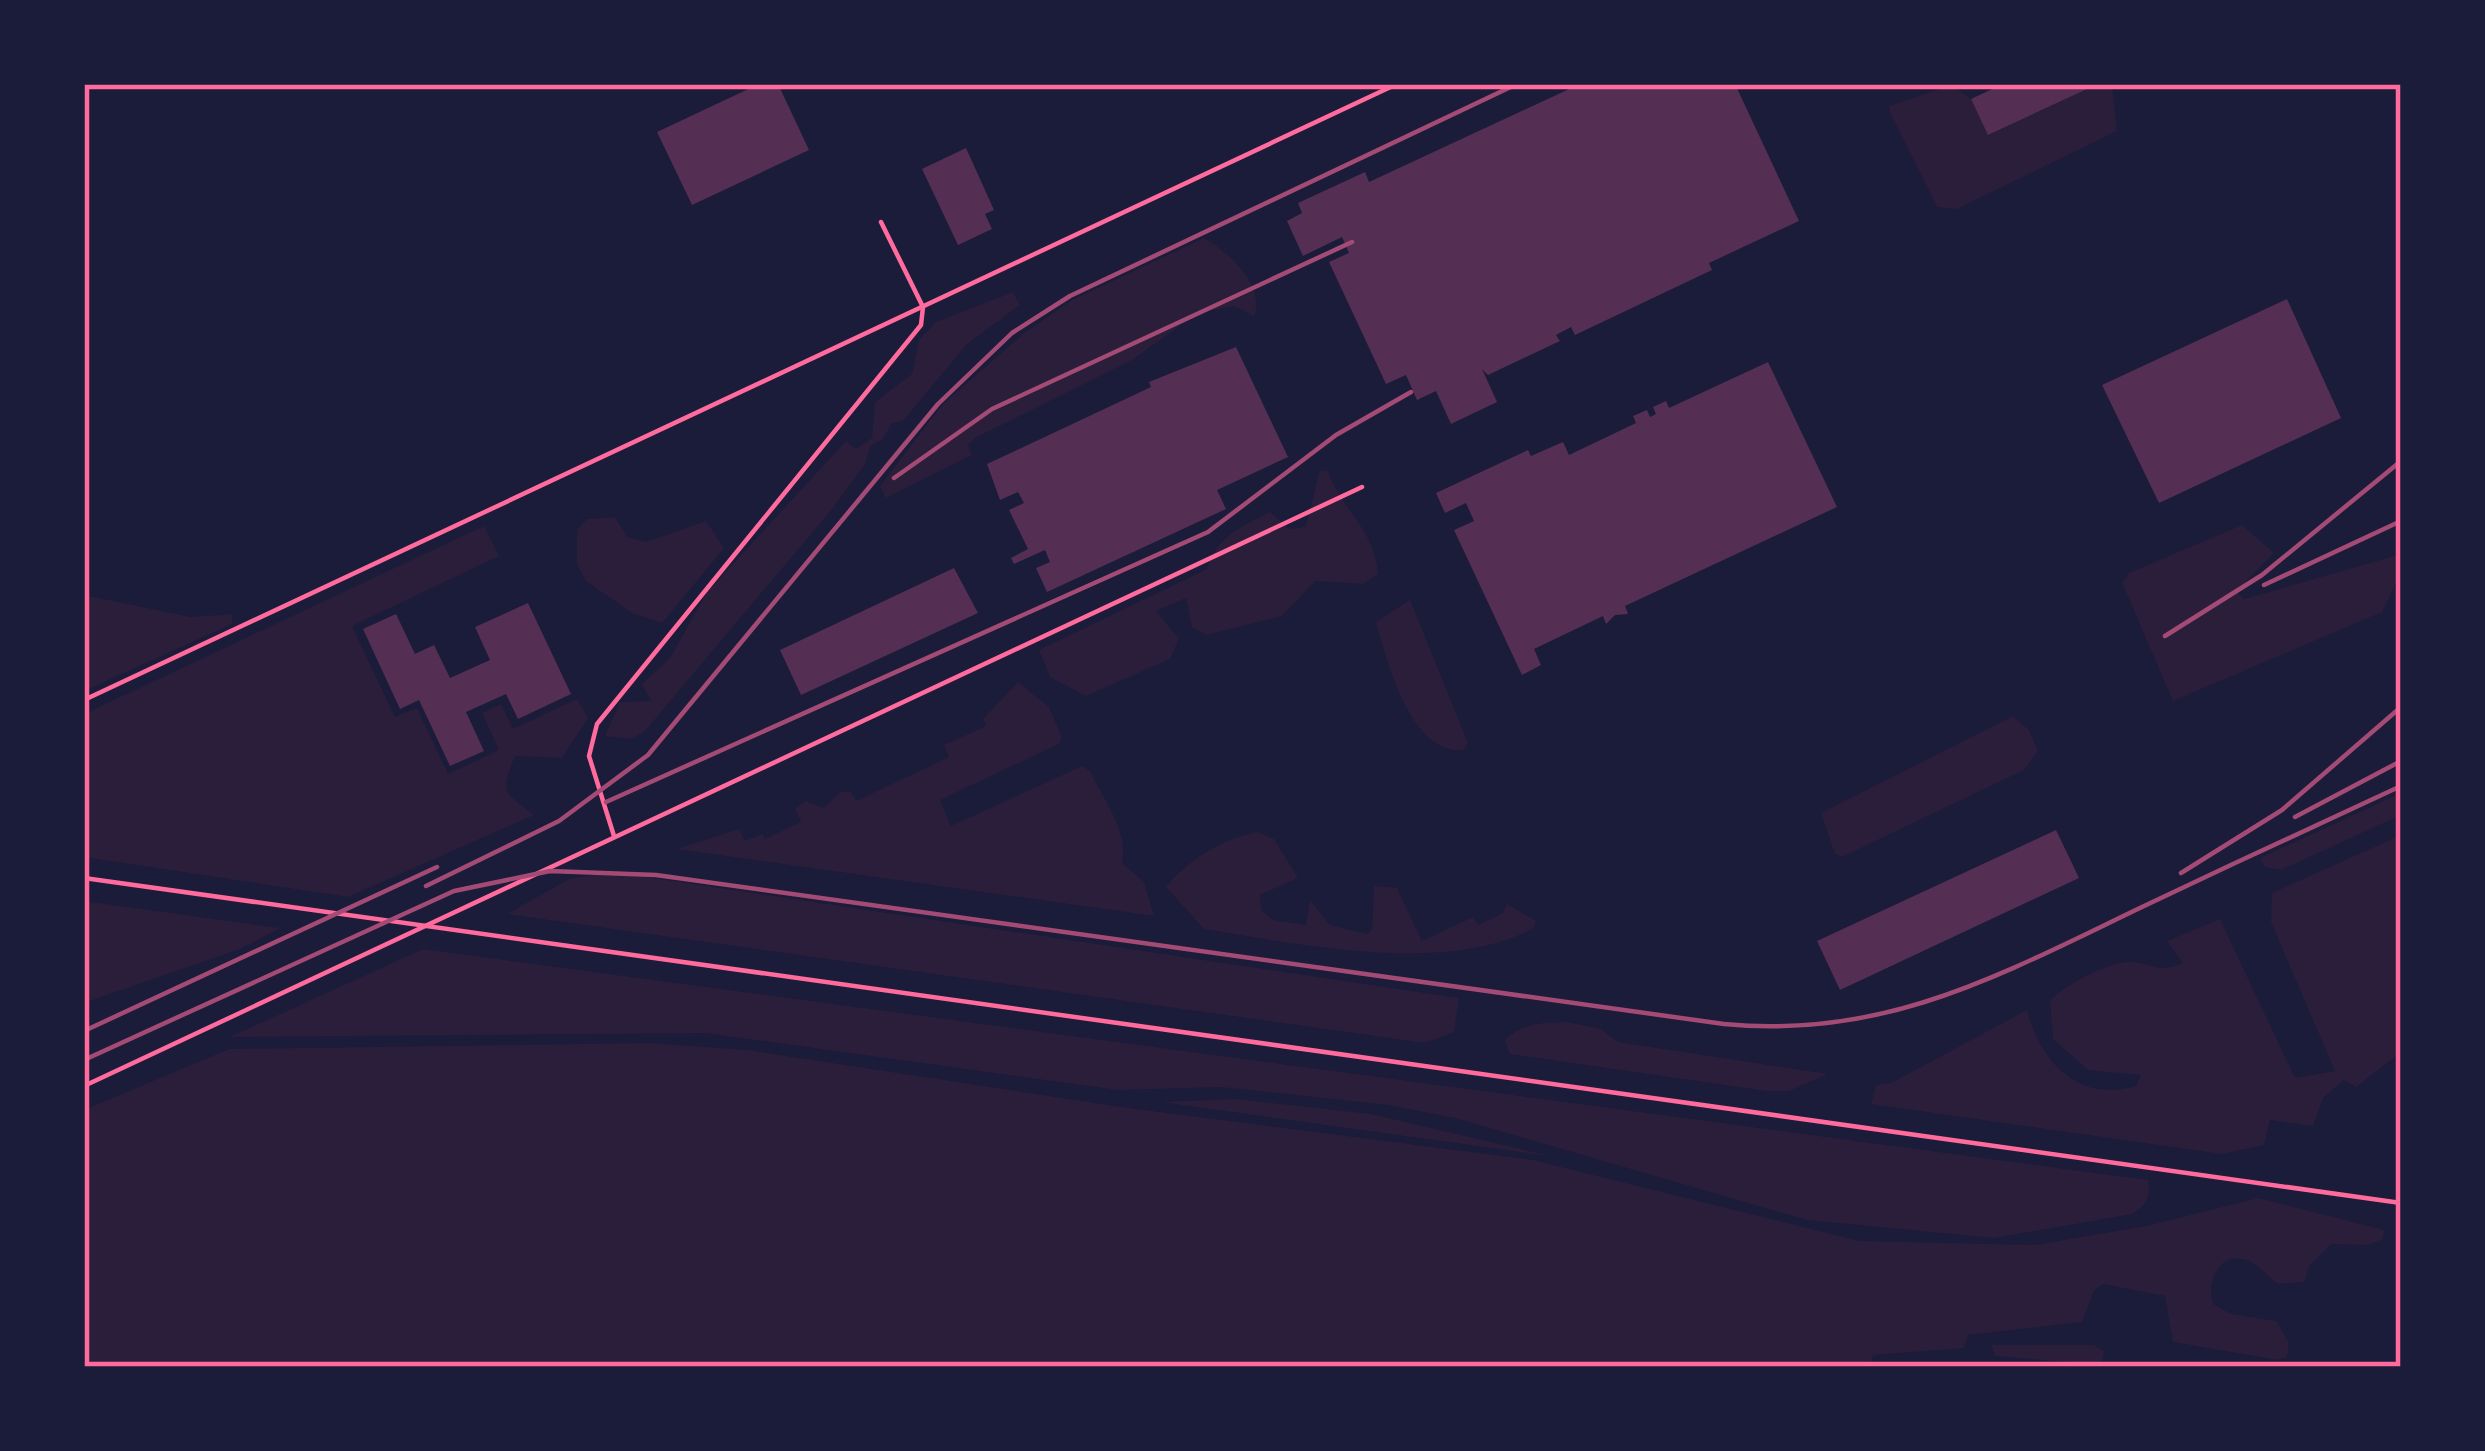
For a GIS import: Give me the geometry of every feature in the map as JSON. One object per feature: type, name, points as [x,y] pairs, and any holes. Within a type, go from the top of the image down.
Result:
[{"type":"lane","points":[[84,700],[1397,84]]},
{"type":"lane","points":[[614,836],[589,756],[596,724],[921,326],[923,307],[881,222]]},
{"type":"lane","points":[[84,1086],[1362,487]]},
{"type":"lane","points":[[84,878],[2401,1203]]},
{"type":"shaded area","points":[[2098,84],[2112,85],[2117,131],[1957,209],[1937,207],[1889,106],[1952,85],[1971,99],[1989,135]]},
{"type":"shaded area","points":[[1204,238],[1234,261],[1250,281],[1255,293],[1254,316],[1234,306],[1198,313],[1132,360],[975,438],[968,445],[972,455],[886,498],[880,486],[942,405],[1023,334],[1072,300]]},
{"type":"shaded area","points":[[1013,292],[1020,305],[967,344],[903,421],[892,423],[882,440],[871,445],[865,464],[833,508],[645,731],[631,739],[605,736],[620,702],[651,701],[642,684],[670,658],[707,592],[846,441],[856,449],[872,438],[875,402],[912,374],[919,340],[936,322]]},
{"type":"shaded area","points":[[1320,470],[1328,471],[1364,532],[1378,574],[1363,584],[1315,581],[1282,616],[1207,635],[1192,627],[1186,598],[1156,611],[1179,639],[1170,659],[1086,696],[1050,677],[1039,650],[1207,569],[1223,541],[1240,528],[1270,512],[1289,529],[1306,527]]},
{"type":"shaded area","points":[[615,517],[627,537],[646,542],[706,521],[724,548],[662,623],[632,613],[586,581],[577,564],[577,530],[587,519]]},
{"type":"shaded area","points":[[2242,525],[2274,553],[2236,591],[2244,599],[2401,554],[2401,573],[2382,612],[2173,701],[2122,583],[2129,573]]},
{"type":"shaded area","points":[[484,526],[499,556],[352,626],[395,717],[417,708],[448,774],[499,750],[482,713],[501,704],[513,729],[577,699],[588,718],[562,758],[515,756],[510,768],[507,791],[534,815],[348,897],[84,857],[84,714]]},
{"type":"shaded area","points":[[84,595],[191,617],[232,614],[232,624],[84,691]]},
{"type":"shaded area","points":[[1410,600],[1468,743],[1463,750],[1445,748],[1429,738],[1404,703],[1387,660],[1376,622]]},
{"type":"shaded area","points":[[1018,682],[1049,707],[1062,737],[1059,744],[940,800],[951,826],[1082,766],[1090,771],[1114,816],[1122,839],[1122,863],[1144,882],[1154,916],[677,849],[739,829],[745,841],[762,834],[765,839],[801,822],[795,808],[806,801],[824,808],[840,792],[851,792],[856,801],[949,757],[944,745],[986,726],[983,719]]},
{"type":"shaded area","points":[[2013,716],[2029,730],[2038,751],[2024,770],[1842,857],[1835,854],[1821,813]]},
{"type":"shaded area","points":[[2401,793],[2401,815],[2281,870],[2265,867],[2260,858]]},
{"type":"shaded area","points":[[1258,832],[1274,839],[1298,878],[1260,895],[1261,910],[1273,920],[1306,925],[1310,900],[1330,925],[1367,934],[1372,930],[1374,886],[1397,888],[1422,941],[1473,917],[1478,925],[1503,913],[1507,904],[1536,921],[1534,928],[1459,951],[1416,953],[1326,948],[1204,929],[1166,887],[1208,851]]},
{"type":"shaded area","points":[[2401,835],[2401,1052],[2356,1087],[2344,1080],[2323,1098],[2313,1126],[2270,1120],[2264,1145],[2222,1154],[1871,1104],[1876,1085],[1891,1083],[2027,1010],[2042,1047],[2065,1074],[2097,1089],[2136,1086],[2141,1075],[2088,1070],[2053,1039],[2050,1001],[2075,982],[2118,964],[2166,968],[2183,963],[2167,941],[2220,919],[2295,1078],[2335,1071],[2271,922],[2272,893]]},
{"type":"shaded area","points":[[612,872],[1459,998],[1454,1032],[1425,1043],[507,914],[569,879]]},
{"type":"shaded area","points":[[84,901],[280,928],[240,949],[84,1003]]},
{"type":"shaded area","points":[[423,949],[2148,1180],[2149,1192],[2133,1214],[1994,1238],[1807,1220],[1455,1118],[1388,1105],[1221,1087],[1118,1090],[705,1033],[230,1037]]},
{"type":"shaded area","points":[[1567,1022],[1601,1029],[1618,1042],[1828,1074],[1789,1091],[1766,1091],[1510,1054],[1505,1040],[1519,1030]]},
{"type":"shaded area","points":[[649,1043],[748,1050],[1121,1107],[1533,1160],[1859,1241],[2035,1245],[2146,1226],[2258,1198],[2384,1230],[2383,1239],[2368,1245],[2331,1244],[2310,1265],[2304,1282],[2279,1284],[2251,1262],[2237,1258],[2217,1270],[2211,1287],[2213,1304],[2231,1314],[2276,1321],[2289,1343],[2287,1357],[2278,1360],[2173,1342],[2165,1296],[2103,1284],[2094,1291],[2082,1322],[1968,1335],[1964,1348],[1873,1355],[1870,1367],[84,1367],[84,1110],[229,1049]]},
{"type":"shaded area","points":[[1236,1099],[1371,1114],[1550,1156],[1161,1102]]},
{"type":"shaded area","points":[[1991,1345],[2094,1345],[2104,1351],[2102,1365],[1995,1356]]},
{"type":"building","points":[[759,84],[778,84],[809,150],[692,205],[657,132]]},
{"type":"building","points":[[1580,84],[1735,84],[1799,221],[1709,263],[1712,270],[1575,335],[1571,327],[1556,335],[1560,341],[1488,375],[1482,369],[1497,402],[1451,424],[1436,391],[1417,400],[1406,375],[1386,384],[1329,262],[1349,253],[1342,237],[1303,256],[1287,221],[1302,213],[1298,203],[1365,172],[1369,182]]},
{"type":"building","points":[[2003,84],[2098,84],[1988,135],[1971,99]]},
{"type":"building","points":[[966,148],[994,210],[985,214],[992,229],[958,245],[922,169]]},
{"type":"building","points":[[2287,299],[2341,418],[2159,503],[2102,385]]},
{"type":"building","points":[[1236,347],[1288,457],[1217,490],[1226,509],[1047,592],[1036,568],[1050,562],[1045,550],[1014,564],[1011,558],[1028,549],[1009,510],[1024,503],[1018,492],[1000,500],[987,464],[1151,387],[1149,382]]},
{"type":"building","points":[[1768,362],[1837,507],[1625,606],[1628,614],[1615,615],[1606,624],[1603,616],[1534,649],[1541,665],[1522,675],[1454,530],[1474,521],[1466,503],[1445,513],[1436,493],[1528,450],[1531,456],[1563,442],[1569,455],[1636,423],[1633,416],[1647,410],[1650,417],[1656,414],[1653,407],[1666,401],[1669,408]]},
{"type":"building","points":[[954,568],[978,613],[801,695],[780,650]]},
{"type":"building","points":[[528,603],[571,694],[518,719],[506,694],[466,712],[484,751],[450,766],[419,700],[400,709],[363,629],[396,614],[415,654],[434,645],[450,678],[490,660],[475,627]]},
{"type":"building","points":[[2056,830],[2079,878],[1840,990],[1817,941]]},
{"type":"railway","points":[[426,886],[559,821],[648,755],[938,404],[1012,333],[1070,296],[1517,84]]},
{"type":"railway","points":[[894,478],[992,409],[1352,242]]},
{"type":"railway","points":[[606,802],[1208,532],[1336,435],[1411,392]]},
{"type":"railway","points":[[2165,636],[2262,575],[2401,461]]},
{"type":"railway","points":[[2264,585],[2401,521]]},
{"type":"railway","points":[[2181,873],[2282,810],[2401,707]]},
{"type":"railway","points":[[2295,817],[2401,761]]},
{"type":"railway","points":[[84,1060],[454,891],[550,871],[656,875],[1724,1024],[1838,1022],[1890,1012],[1991,978],[2401,786]]},
{"type":"railway","points":[[84,1031],[437,867]]}]
